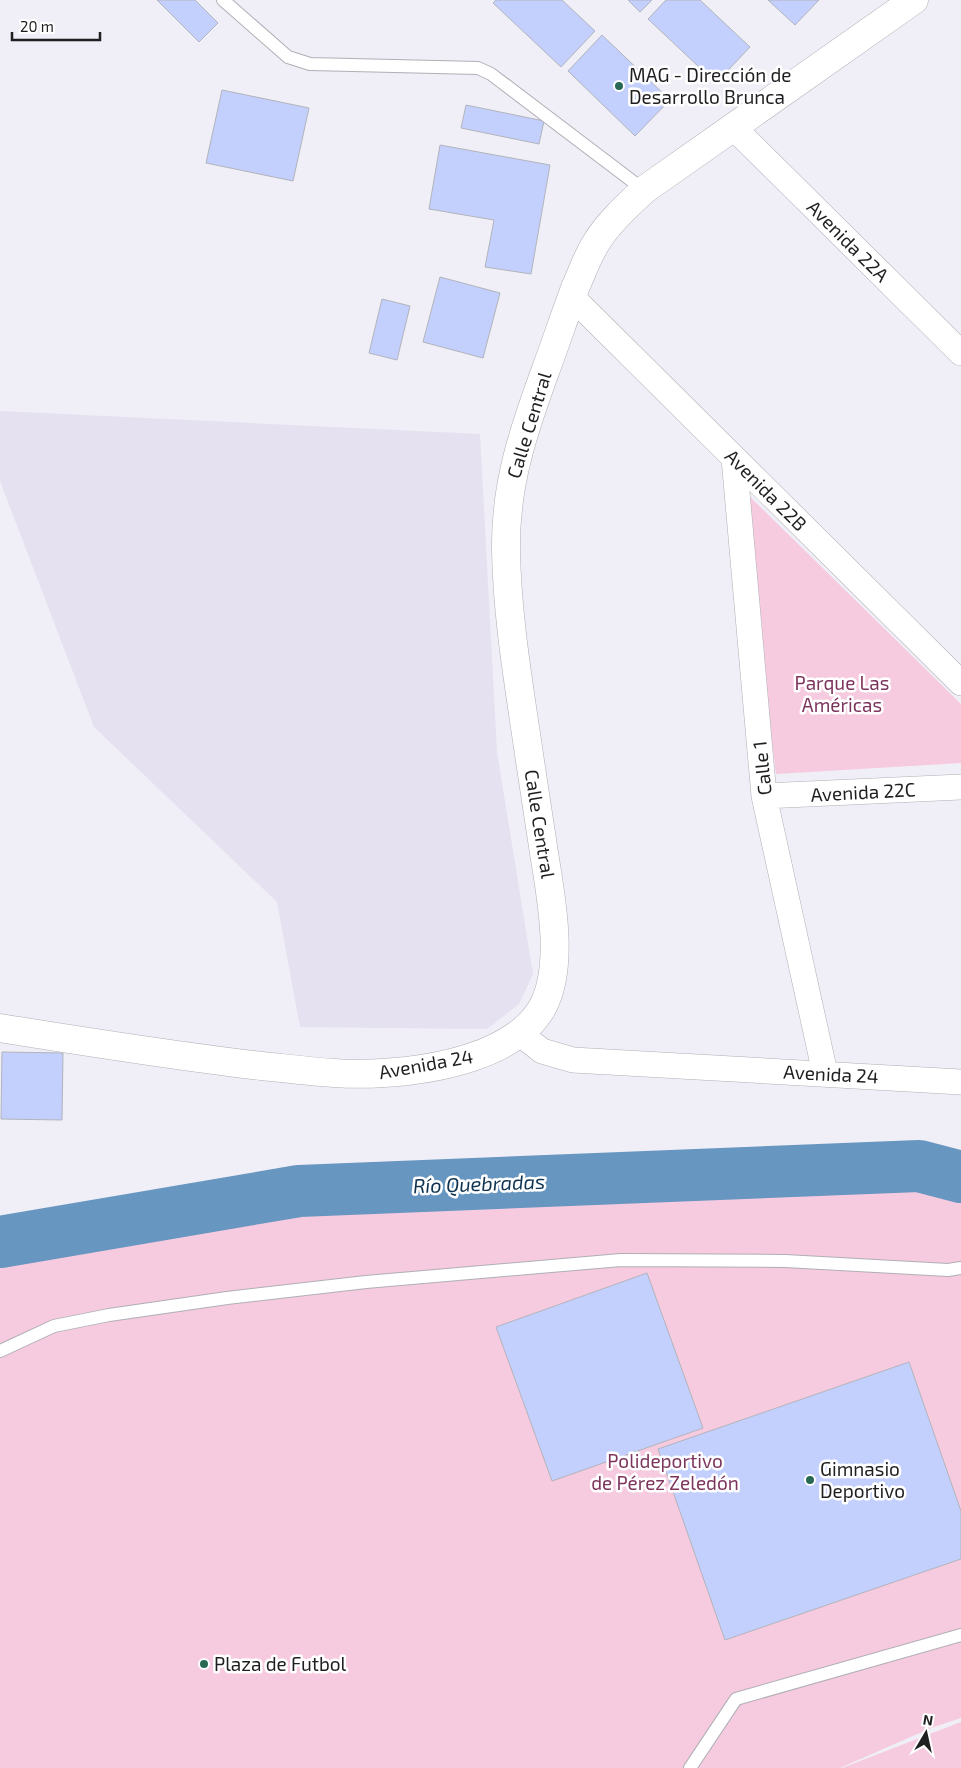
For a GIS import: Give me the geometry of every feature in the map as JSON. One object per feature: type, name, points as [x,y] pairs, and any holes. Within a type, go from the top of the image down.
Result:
[{"type":"main road","name":"Calle Central","points":[[519,1033],[543,1006],[553,972],[555,926],[515,661],[507,582],[506,520],[513,475],[523,434],[572,297],[588,256],[598,239],[644,190],[914,0]]},
{"type":"main road","name":"Avenida 24","points":[[0,1028],[243,1064],[318,1072],[362,1073],[404,1071],[477,1056],[501,1045],[519,1033]]},
{"type":"street","name":"Avenida 22A","points":[[734,128],[961,353]]},
{"type":"street","name":"Avenida 22B","points":[[572,297],[961,683]]},
{"type":"street","name":"Calle 1","points":[[734,458],[764,796],[825,1073]]},
{"type":"street","name":"Avenida 22C","points":[[764,796],[961,787]]},
{"type":"street","name":"Avenida 24","points":[[519,1033],[542,1051],[573,1060],[961,1082]]},
{"type":"lane","points":[[223,0],[288,57],[310,64],[478,68],[491,74],[644,190]]},
{"type":"lane","points":[[0,1351],[54,1326],[109,1315],[227,1298],[366,1282],[621,1260],[785,1261],[948,1270],[961,1268]]},
{"type":"lane","points":[[690,1768],[736,1699],[961,1635]]},
{"type":"shaded area","points":[[0,411],[480,434],[497,752],[533,974],[519,1004],[487,1029],[300,1027],[277,902],[94,727],[0,481]]},
{"type":"green space","name":"Parque Las Américas","points":[[740,487],[961,704],[961,763],[776,774]]},
{"type":"green space","name":"Polideportivo de Pérez Zeledón","points":[[919,1166],[961,1177],[961,1718],[931,1728],[840,1768],[0,1768],[0,1242],[299,1191]]},
{"type":"green space","points":[[961,1722],[961,1768],[842,1768]]},
{"type":"building","points":[[157,0],[195,0],[218,23],[199,42]]},
{"type":"building","name":"MAG - Dirección de Desarrollo Brunca","points":[[496,0],[562,0],[595,31],[561,67],[493,3]]},
{"type":"building","name":"MAG - Dirección de Desarrollo Brunca","points":[[628,0],[652,0],[640,12]]},
{"type":"building","name":"MAG - Dirección de Desarrollo Brunca","points":[[666,0],[700,0],[750,47],[716,83],[648,19]]},
{"type":"building","points":[[768,0],[819,0],[795,25]]},
{"type":"building","name":"MAG - Dirección de Desarrollo Brunca","points":[[602,35],[670,100],[635,136],[568,71]]},
{"type":"building","points":[[222,90],[309,108],[293,181],[206,163]]},
{"type":"building","points":[[466,105],[544,121],[539,144],[461,128]]},
{"type":"building","points":[[440,145],[550,165],[531,274],[485,267],[494,220],[429,209]]},
{"type":"building","points":[[440,277],[500,293],[483,358],[423,342]]},
{"type":"building","points":[[382,299],[410,306],[397,360],[369,353]]},
{"type":"building","points":[[2,1052],[63,1053],[62,1120],[1,1119]]},
{"type":"building","points":[[647,1273],[703,1428],[552,1481],[496,1327]]},
{"type":"building","name":"Gimnasio Deportivo","points":[[909,1362],[961,1511],[961,1559],[725,1640],[658,1449]]},
{"type":"waterway","name":"Río Quebradas","points":[[0,1242],[299,1191],[919,1166],[961,1177]]},
{"type":"place","name":"MAG - Dirección de Desarrollo Brunca","points":[[619,86]]},
{"type":"place","name":"Gimnasio Deportivo","points":[[810,1480]]},
{"type":"place","name":"Plaza de Futbol","points":[[204,1664]]}]
